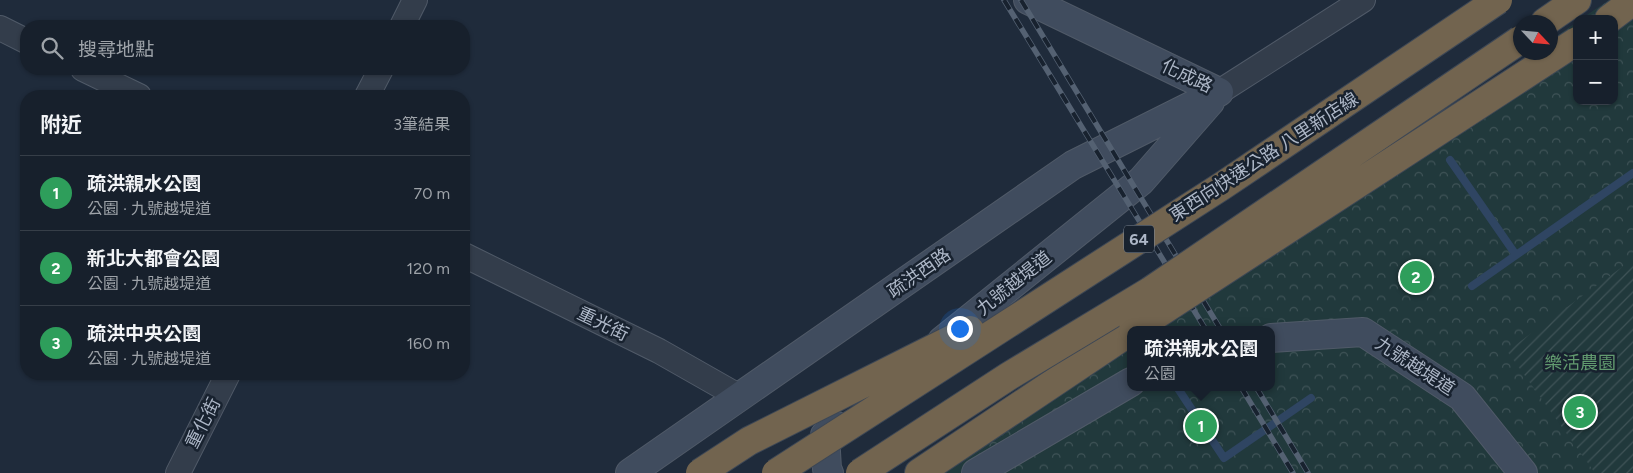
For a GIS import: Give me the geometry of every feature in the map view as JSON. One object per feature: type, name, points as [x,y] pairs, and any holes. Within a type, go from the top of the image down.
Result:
[{"type":"highway","name":"東西向快速公路 八里新店線","points":[[776,473],[1222,186],[1498,0]]},
{"type":"highway","points":[[1555,15],[1577,0]]},
{"type":"highway","points":[[1614,15],[1633,1]]},
{"type":"highway","points":[[1138,326],[1573,44]]},
{"type":"highway","points":[[860,473],[1009,376],[1150,290],[1513,45]]},
{"type":"highway","points":[[700,473],[748,441],[1099,265]]},
{"type":"highway","points":[[919,473],[1127,333]]},
{"type":"street","points":[[405,20],[415,0]]},
{"type":"street","name":"化成路","points":[[1028,0],[1219,92],[1363,0]]},
{"type":"street","points":[[0,28],[20,38]]},
{"type":"street","points":[[95,75],[127,90]]},
{"type":"street","points":[[370,90],[378,75]]},
{"type":"street","name":"疏洪西路","points":[[630,473],[1073,165],[1219,92]]},
{"type":"street","name":"九號越堤道","points":[[829,473],[827,469],[825,435],[1142,181],[1219,92]]},
{"type":"street","name":"重光街","points":[[470,258],[660,351],[740,397]]},
{"type":"street","name":"九號越堤道","points":[[1275,338],[1363,332],[1462,396],[1522,473]]},
{"type":"street","name":"重化街","points":[[178,473],[225,380]]},
{"type":"street","points":[[976,473],[1127,384]]},
{"type":"green space","points":[[1609,0],[1633,0],[1633,473],[910,473],[1127,326],[1127,391],[1275,391],[1275,326],[1127,326],[1521,60],[1558,60],[1558,35],[1573,25],[1573,105],[1618,105],[1618,15],[1587,15]]},
{"type":"green space","name":"樂活農園","points":[[1633,259],[1633,473],[1595,473],[1507,351]]},
{"type":"waterway","points":[[1450,160],[1516,255]]},
{"type":"waterway","points":[[1472,286],[1633,173]]},
{"type":"waterway","points":[[1180,391],[1224,458],[1311,398]]},
{"type":"railway","points":[[1004,0],[1204,326]]},
{"type":"railway","points":[[1021,0],[1219,326]]},
{"type":"railway","points":[[1243,391],[1293,473]]},
{"type":"railway","points":[[1258,391],[1308,473]]},
{"type":"place","name":"新北大都會公園","points":[[1416,277]]},
{"type":"place","name":"疏洪中央公園","points":[[1580,412]]},
{"type":"place","name":"疏洪親水公園","points":[[1201,426]]}]
